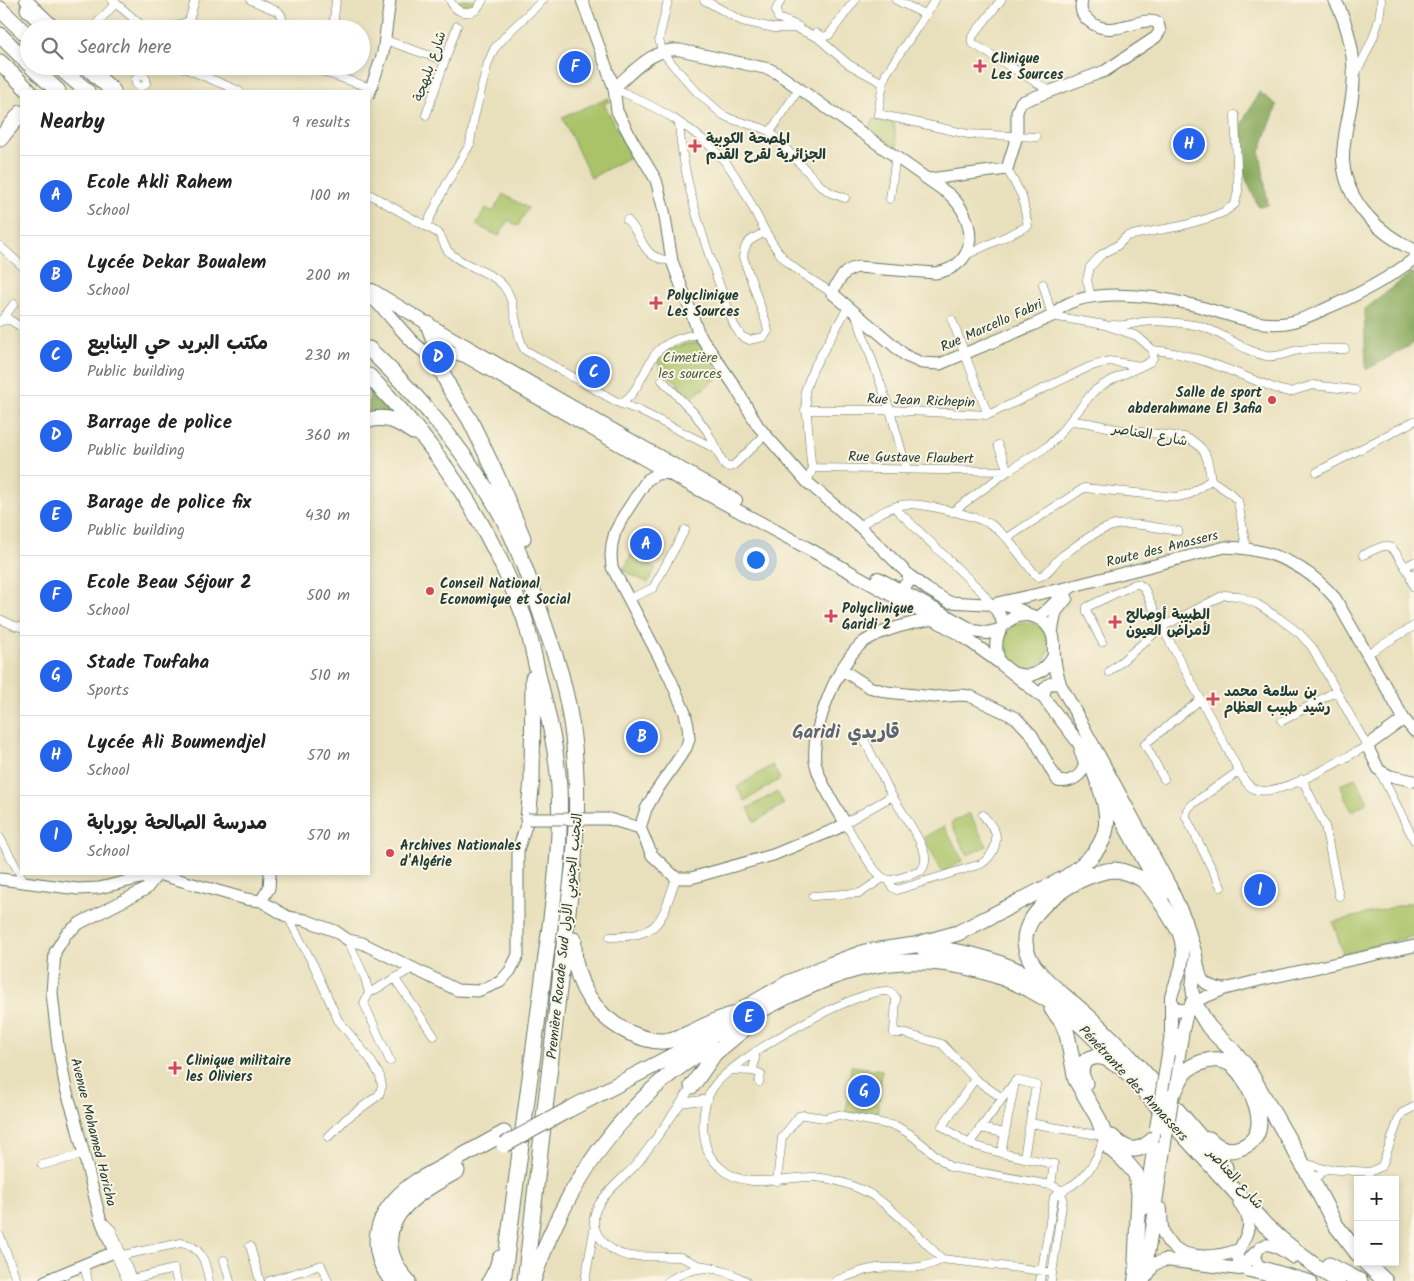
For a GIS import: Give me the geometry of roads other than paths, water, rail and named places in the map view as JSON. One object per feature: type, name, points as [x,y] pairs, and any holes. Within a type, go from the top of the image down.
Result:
[{"type":"highway","points":[[27,4],[40,20]]},
{"type":"highway","points":[[0,9],[20,29]]},
{"type":"highway","points":[[0,35],[20,55]]},
{"type":"highway","points":[[0,62],[28,90]]},
{"type":"highway","points":[[41,75],[57,90]]},
{"type":"highway","points":[[68,75],[85,90]]},
{"type":"highway","points":[[96,75],[112,90]]},
{"type":"highway","points":[[0,129],[14,114],[20,113]]},
{"type":"highway","points":[[0,138],[20,114]]},
{"type":"highway","points":[[428,324],[440,367],[450,389],[470,420],[497,476],[525,544],[549,621],[564,684]]},
{"type":"highway","name":"Première Rocade Sud التجنب الجنوبي الأول","points":[[370,350],[413,392],[444,429],[487,490],[509,531],[539,607],[564,684],[576,776],[577,804],[574,860],[525,1281]]},
{"type":"highway","name":"Première Rocade Sud التجنب الجنوبي الأول","points":[[370,377],[428,442],[458,482],[494,547],[524,619],[555,744],[559,786],[560,836],[503,1281]]},
{"type":"highway","points":[[370,420],[386,418],[399,422],[428,442]]},
{"type":"highway","points":[[528,819],[532,780],[533,651]]},
{"type":"highway","points":[[533,1281],[563,1208],[584,1173],[617,1127],[671,1074],[742,1015],[788,983],[865,952],[938,940],[958,933],[1065,878],[1080,868],[1099,848],[1106,835],[1108,822],[1103,794],[1090,763]]},
{"type":"highway","points":[[574,860],[578,883],[574,963],[580,983],[590,1001],[604,1016],[619,1027],[635,1035],[646,1039],[662,1041],[682,1036],[721,1018],[742,1015]]},
{"type":"highway","points":[[1063,995],[1043,978],[1031,960],[1025,944],[1027,926],[1035,913],[1045,902],[1068,887],[1097,873],[1116,870],[1130,874],[1142,879],[1150,887],[1178,929]]},
{"type":"highway","points":[[894,948],[942,949],[999,962],[1028,974],[1063,995]]},
{"type":"highway","name":"Pénétrante des Annassers","points":[[742,1015],[821,981],[862,968],[915,961],[953,964],[1004,978],[1035,992],[1083,1027],[1125,1070],[1271,1231],[1321,1271],[1338,1281]]},
{"type":"highway","points":[[1035,992],[1062,1022],[1067,1034],[1076,1080],[1098,1118],[1110,1148],[1131,1168],[1139,1184],[1136,1261]]},
{"type":"highway","name":"شارع العناصر","points":[[1063,995],[1106,1033],[1167,1092],[1227,1168],[1278,1224],[1305,1249],[1326,1263],[1360,1281]]},
{"type":"highway","points":[[692,1086],[715,1053],[788,996]]},
{"type":"highway","points":[[1192,1002],[1200,1010],[1207,1024],[1216,1035],[1236,1052],[1246,1066],[1335,1224],[1354,1249]]},
{"type":"highway","points":[[392,1281],[380,1260],[378,1241],[380,1223],[390,1204],[408,1187],[742,1015]]},
{"type":"highway","points":[[1125,1070],[1106,1058],[1095,1057],[1088,1059],[1082,1064],[1081,1072],[1083,1080],[1104,1112],[1112,1137],[1120,1145],[1127,1148],[1138,1148],[1146,1146],[1159,1136]]},
{"type":"highway","points":[[1213,1059],[1229,1063],[1242,1075],[1255,1099],[1260,1115],[1258,1130],[1247,1146],[1236,1150],[1225,1150],[1216,1145],[1196,1127],[1167,1092],[1195,1064],[1213,1059]]},
{"type":"highway","points":[[408,1281],[396,1265],[390,1250],[389,1234],[396,1216],[422,1192],[504,1139]]},
{"type":"highway","points":[[490,1281],[496,1270],[511,1218]]},
{"type":"highway","points":[[1369,1266],[1385,1281]]},
{"type":"main road","points":[[1335,0],[1347,28],[1354,78],[1343,161],[1345,174],[1358,205],[1369,219],[1397,243],[1414,250]]},
{"type":"main road","points":[[27,4],[46,20]]},
{"type":"main road","points":[[105,75],[121,90]]},
{"type":"main road","points":[[370,289],[428,324],[715,488],[974,631],[987,633],[1001,627],[1016,617],[1034,617],[1043,622],[1052,632],[1054,656],[1060,684],[1169,884],[1191,931],[1196,955],[1192,1002],[1167,1092],[1134,1281]]},
{"type":"main road","points":[[370,297],[381,306],[425,354],[438,357],[451,352],[465,356],[640,458],[934,619],[964,637],[1044,698],[1078,742],[1170,908],[1178,929],[1183,956],[1173,997],[1171,1033],[1159,1136],[1161,1225],[1168,1241],[1176,1249],[1190,1255],[1203,1257],[1223,1256],[1238,1250]]},
{"type":"main road","points":[[898,589],[906,586],[909,575]]},
{"type":"main road","points":[[1000,663],[995,646],[1001,627]]},
{"type":"main road","points":[[1010,672],[1030,676],[1040,672],[1054,656]]},
{"type":"main road","points":[[1044,698],[1043,692],[1047,686],[1053,683],[1060,684]]},
{"type":"main road","points":[[1173,997],[1184,988],[1192,1002]]},
{"type":"main road","points":[[1173,997],[1178,1010],[1192,1002]]},
{"type":"main road","points":[[1144,1281],[1160,1183]]},
{"type":"main road","points":[[1144,1281],[1154,1264],[1161,1260],[1234,1270],[1242,1268],[1256,1252]]},
{"type":"street","points":[[189,20],[195,0]]},
{"type":"street","points":[[251,0],[279,12],[282,15],[282,20]]},
{"type":"street","points":[[334,20],[336,0]]},
{"type":"street","points":[[370,91],[384,53],[390,0]]},
{"type":"street","points":[[450,0],[456,9],[464,13],[476,10],[483,0]]},
{"type":"street","points":[[426,226],[446,185],[470,144],[474,118],[488,62],[494,49],[543,0]]},
{"type":"street","points":[[582,0],[614,88],[617,110],[656,180],[664,212],[672,261],[699,334],[765,434],[807,482],[859,526],[909,575],[927,590],[949,602],[991,604],[1022,610],[1034,617],[1046,611],[1063,593],[1073,586]]},
{"type":"street","points":[[668,0],[659,39],[662,51],[697,92],[730,119],[770,132],[821,186],[831,193],[844,198]]},
{"type":"street","points":[[704,0],[742,21],[774,28],[796,28],[817,37],[848,64],[883,83]]},
{"type":"street","points":[[781,0],[776,10],[778,18],[823,36],[829,35],[855,0]]},
{"type":"street","points":[[896,0],[926,15]]},
{"type":"street","points":[[935,0],[886,74],[878,114],[968,134],[1036,137]]},
{"type":"street","points":[[1001,0],[972,37],[972,43],[1050,91]]},
{"type":"street","points":[[1354,78],[1371,44],[1381,9],[1381,0]]},
{"type":"street","points":[[100,20],[114,2],[135,20]]},
{"type":"street","points":[[614,88],[641,100],[686,127],[715,150],[736,178],[765,232],[780,254],[790,264],[832,293],[842,276],[850,268],[858,267],[935,274],[946,272],[964,256],[1028,226],[1022,196],[1007,169],[1017,136],[1019,104],[1025,99],[1094,76],[1114,67],[1156,36],[1160,30],[1158,23],[1152,21],[1120,28],[1097,26],[1085,18],[1079,3]]},
{"type":"street","name":"شارع بلبهجة","points":[[426,115],[457,26]]},
{"type":"street","points":[[385,40],[445,61]]},
{"type":"street","points":[[614,88],[646,61],[662,51],[680,50],[763,67],[777,73],[896,155],[958,202],[968,220],[970,239],[964,256]]},
{"type":"street","points":[[141,75],[136,82],[142,89]]},
{"type":"street","points":[[201,75],[237,90]]},
{"type":"street","points":[[339,75],[368,90]]},
{"type":"street","points":[[770,132],[799,89]]},
{"type":"street","points":[[1092,297],[1087,280],[1090,267],[1101,255],[1118,245],[1127,236],[1181,226],[1209,218],[1224,212],[1235,204],[1238,191],[1235,115]]},
{"type":"street","points":[[679,123],[680,147],[701,232],[734,325],[741,336],[749,340],[764,337],[768,331],[743,257],[744,249],[748,241],[765,232]]},
{"type":"street","points":[[890,199],[896,155]]},
{"type":"street","points":[[929,179],[1007,169]]},
{"type":"street","points":[[370,195],[426,226],[442,237],[444,246],[450,254],[500,282],[506,289],[516,320],[521,345],[525,350],[619,403],[638,410],[716,449]]},
{"type":"street","points":[[627,220],[647,250],[654,257],[672,261]]},
{"type":"street","points":[[0,246],[20,263]]},
{"type":"street","name":"Rue Marcello Fabri","points":[[832,293],[914,361],[940,364],[1052,316],[1067,303],[1092,297],[1120,295],[1155,297],[1193,304],[1258,322],[1272,324],[1287,323],[1303,319],[1354,297],[1379,284],[1414,259]]},
{"type":"street","points":[[1043,284],[1052,316],[1105,325],[1124,326],[1143,322],[1169,322],[1200,326],[1267,356],[1277,356],[1312,348],[1345,349]]},
{"type":"street","points":[[0,321],[14,304]]},
{"type":"street","points":[[852,311],[890,410],[907,470]]},
{"type":"street","points":[[807,482],[813,468],[805,410],[805,390],[813,369],[852,311]]},
{"type":"street","points":[[0,321],[10,320],[20,326]]},
{"type":"street","points":[[952,320],[988,415]]},
{"type":"street","points":[[1105,325],[1137,336],[1153,350],[1180,353],[1202,359],[1280,390],[1290,392],[1313,385],[1355,390]]},
{"type":"street","points":[[619,403],[626,401],[632,394],[659,350],[682,337],[699,334]]},
{"type":"street","points":[[952,512],[1048,446],[1098,388],[1150,362],[1153,358],[1153,350]]},
{"type":"street","name":"Rue Jean Richepin","points":[[805,410],[890,410],[988,415],[1090,367],[1109,361],[1143,366]]},
{"type":"street","points":[[662,380],[694,413],[723,464],[730,467],[765,434]]},
{"type":"street","name":"شارع العناصر","points":[[1071,421],[1116,429],[1184,437],[1192,440],[1200,446],[1206,455],[1210,480]]},
{"type":"street","points":[[1317,472],[1414,421]]},
{"type":"street","points":[[998,445],[1008,472]]},
{"type":"street","points":[[640,458],[646,468],[647,480]]},
{"type":"street","name":"Rue Gustave Flaubert","points":[[813,468],[1008,472]]},
{"type":"street","points":[[668,473],[657,474],[647,480],[624,515],[612,544],[611,556],[612,566],[670,678],[688,726],[689,739],[686,748],[654,793],[640,828],[652,855],[676,878],[691,878],[773,855],[836,829],[892,796]]},
{"type":"street","points":[[1007,538],[1084,488],[1177,497],[1190,494],[1210,480],[1230,493],[1238,501],[1246,548]]},
{"type":"street","points":[[859,526],[884,512],[902,505],[923,506],[971,516],[992,525],[1007,538],[1032,572],[1039,577],[1046,574],[1059,558],[1088,538],[1108,528],[1125,525],[1178,531]]},
{"type":"street","points":[[895,508],[980,591],[1000,615],[1001,627]]},
{"type":"street","points":[[629,599],[653,588],[684,530]]},
{"type":"street","points":[[1363,555],[1382,545],[1386,545],[1395,551],[1412,575],[1410,580],[1414,587]]},
{"type":"street","name":"Route des Anassers","points":[[1097,581],[1225,547],[1246,548],[1283,559],[1306,570],[1334,598],[1414,731]]},
{"type":"street","points":[[1405,567],[1414,562]]},
{"type":"street","points":[[991,604],[1097,581]]},
{"type":"street","points":[[1052,632],[1056,612],[1065,599],[1075,591],[1097,581]]},
{"type":"street","points":[[1102,642],[1087,612],[1087,607],[1135,584],[1139,584],[1144,588],[1162,627],[1238,771],[1247,784],[1255,790],[1281,788],[1302,780],[1367,746],[1409,720]]},
{"type":"street","points":[[1109,672],[1162,627],[1224,595],[1239,596],[1257,604],[1280,618],[1299,633],[1312,647],[1367,746],[1414,840]]},
{"type":"street","points":[[908,605],[908,625]]},
{"type":"street","points":[[934,619],[882,633],[866,640],[854,650],[841,669],[825,704],[816,739],[815,761],[823,781],[845,823],[875,871],[897,890],[982,864],[988,860],[993,852],[996,836],[983,815]]},
{"type":"street","points":[[0,620],[20,627]]},
{"type":"street","points":[[1367,654],[1414,626]]},
{"type":"street","points":[[841,669],[869,688],[934,697],[970,696],[1016,718],[1032,735],[1058,781],[1066,782],[1075,779],[1081,772],[1084,764],[1078,742]]},
{"type":"street","points":[[1282,721],[1336,691]]},
{"type":"street","points":[[1164,779],[1145,744],[1200,700]]},
{"type":"street","points":[[813,896],[860,893],[886,879],[921,871],[925,860],[925,855],[916,837],[892,796],[865,741]]},
{"type":"street","points":[[1379,770],[1390,776],[1414,781]]},
{"type":"street","points":[[1221,887],[1186,818],[1187,810],[1191,805],[1238,771]]},
{"type":"street","points":[[1302,780],[1326,826],[1339,896]]},
{"type":"street","points":[[162,875],[246,899],[261,901],[288,917],[305,920],[335,931],[348,940],[362,943],[457,990],[478,991],[500,982],[510,971],[518,954],[518,850],[528,819],[609,819],[640,828]]},
{"type":"street","points":[[0,838],[20,873]]},
{"type":"street","points":[[21,875],[25,882]]},
{"type":"street","points":[[0,879],[78,889],[92,888],[153,875]]},
{"type":"street","name":"Avenue Mohamed Haricha","points":[[119,1254],[100,1218],[85,1154],[66,1089],[58,1046],[52,993],[56,952],[66,934],[80,923],[146,889],[157,875]]},
{"type":"street","points":[[261,901],[269,888],[270,875]]},
{"type":"street","points":[[610,937],[633,937],[651,931],[663,915],[676,878]]},
{"type":"street","points":[[288,917],[314,966],[338,1020],[370,1059],[380,1076],[382,1086],[379,1095],[346,1119],[328,1137]]},
{"type":"street","points":[[348,940],[365,978],[369,993]]},
{"type":"street","points":[[1192,1002],[1225,989],[1260,980],[1413,949]]},
{"type":"street","points":[[1196,955],[1203,982],[1208,986],[1225,989]]},
{"type":"street","points":[[390,1061],[364,1003],[369,993],[413,968]]},
{"type":"street","points":[[395,979],[434,1036]]},
{"type":"street","points":[[942,1259],[880,1200],[870,1193],[838,1182],[814,1177],[777,1181],[746,1180],[733,1177],[715,1162],[708,1153],[703,1126],[708,1099],[712,1089],[720,1079],[756,1051],[793,1029],[860,996],[888,991],[896,998],[894,1033],[903,1033],[942,1044],[975,1079],[1002,1098]]},
{"type":"street","points":[[753,1071],[756,1051]]},
{"type":"street","points":[[731,1070],[753,1071],[760,1074],[759,1082]]},
{"type":"street","points":[[975,1079],[942,1126],[969,1144],[1054,1164],[1051,1185]]},
{"type":"street","points":[[969,1144],[1016,1080]]},
{"type":"street","points":[[1016,1080],[1036,1085],[1024,1158]]},
{"type":"street","points":[[1001,1153],[1016,1080]]},
{"type":"street","points":[[585,1281],[595,1214],[602,1200],[608,1191],[638,1163],[682,1103],[692,1086]]},
{"type":"street","points":[[682,1103],[708,1099]]},
{"type":"street","points":[[1301,1162],[1326,1169],[1370,1172],[1382,1166],[1398,1120],[1402,1114],[1414,1107]]},
{"type":"street","points":[[777,1181],[782,1138],[797,1118],[804,1115],[825,1118],[838,1115],[896,1126],[910,1134],[950,1167],[1056,1187],[1061,1192],[1063,1198],[1051,1281]]},
{"type":"street","points":[[1030,1124],[1103,1134],[1099,1152],[1082,1179],[1054,1196],[1040,1281]]},
{"type":"street","points":[[980,1128],[1005,1133]]},
{"type":"street","points":[[1187,1140],[1248,1218],[1248,1233],[1238,1250],[1237,1259],[1242,1268],[1290,1281]]},
{"type":"street","points":[[42,1165],[85,1154]]},
{"type":"street","points":[[1313,1182],[1326,1169]]},
{"type":"street","points":[[594,1230],[604,1244],[620,1254],[628,1256],[680,1257],[699,1265],[728,1271],[746,1281]]},
{"type":"street","points":[[0,1236],[17,1281]]},
{"type":"street","points":[[45,1281],[84,1265],[119,1254],[181,1243],[190,1244],[198,1251],[207,1266],[209,1281]]},
{"type":"street","points":[[1311,1281],[1258,1266],[1255,1261],[1256,1252],[1266,1245],[1277,1247],[1326,1281]]},
{"type":"street","points":[[250,1246],[260,1281]]},
{"type":"street","points":[[119,1254],[131,1280],[174,1269],[177,1281]]},
{"type":"street","points":[[836,1281],[857,1272],[874,1268],[919,1268],[932,1265],[942,1259],[1052,1272]]},
{"type":"street","points":[[224,1260],[230,1281]]},
{"type":"street","points":[[84,1265],[88,1281]]},
{"type":"street","points":[[269,1281],[321,1265],[328,1281]]},
{"type":"street","points":[[668,1281],[691,1270],[715,1268]]},
{"type":"street","points":[[728,1271],[729,1281]]},
{"type":"place","name":"Clinique Les Sources","points":[[980,66]]},
{"type":"place","name":"Ecole Beau Séjour 2","points":[[575,67]]},
{"type":"place","name":"Lycée Ali Boumendjel","points":[[1189,144]]},
{"type":"place","name":"المصحة الكوبية الجزائرية لقرح القدم","points":[[695,146]]},
{"type":"place","name":"Polyclinique Les Sources","points":[[656,303]]},
{"type":"place","name":"Barrage de police","points":[[438,357]]},
{"type":"place","name":"مكتب البريد حي الينابيع","points":[[594,372]]},
{"type":"place","name":"Salle de sport abderahmane El 3afia","points":[[1272,400]]},
{"type":"place","name":"Ecole Akli Rahem","points":[[646,544]]},
{"type":"place","name":"Conseil National Economique et Social","points":[[430,591]]},
{"type":"place","name":"Polyclinique Garidi 2","points":[[831,616]]},
{"type":"place","name":"الطبيبة أوصالح لأمراض العيون","points":[[1115,622]]},
{"type":"place","name":"بن سلامة محمد رشيد طبيب العظام","points":[[1213,699]]},
{"type":"place","name":"Lycée Dekar Boualem","points":[[642,737]]},
{"type":"place","name":"Archives Nationales d'Algérie","points":[[390,853]]},
{"type":"place","name":"مدرسة الصالحة بوربابة","points":[[1260,890]]},
{"type":"place","name":"Barage de police fix","points":[[749,1017]]},
{"type":"place","name":"Clinique militaire les Oliviers","points":[[175,1068]]},
{"type":"place","name":"Stade Toufaha","points":[[864,1091]]},
{"type":"district","name":"Garidi قاريدي","points":[[846,731]]},
{"type":"park label","name":"Cimetière les sources","points":[[690,366]]}]
